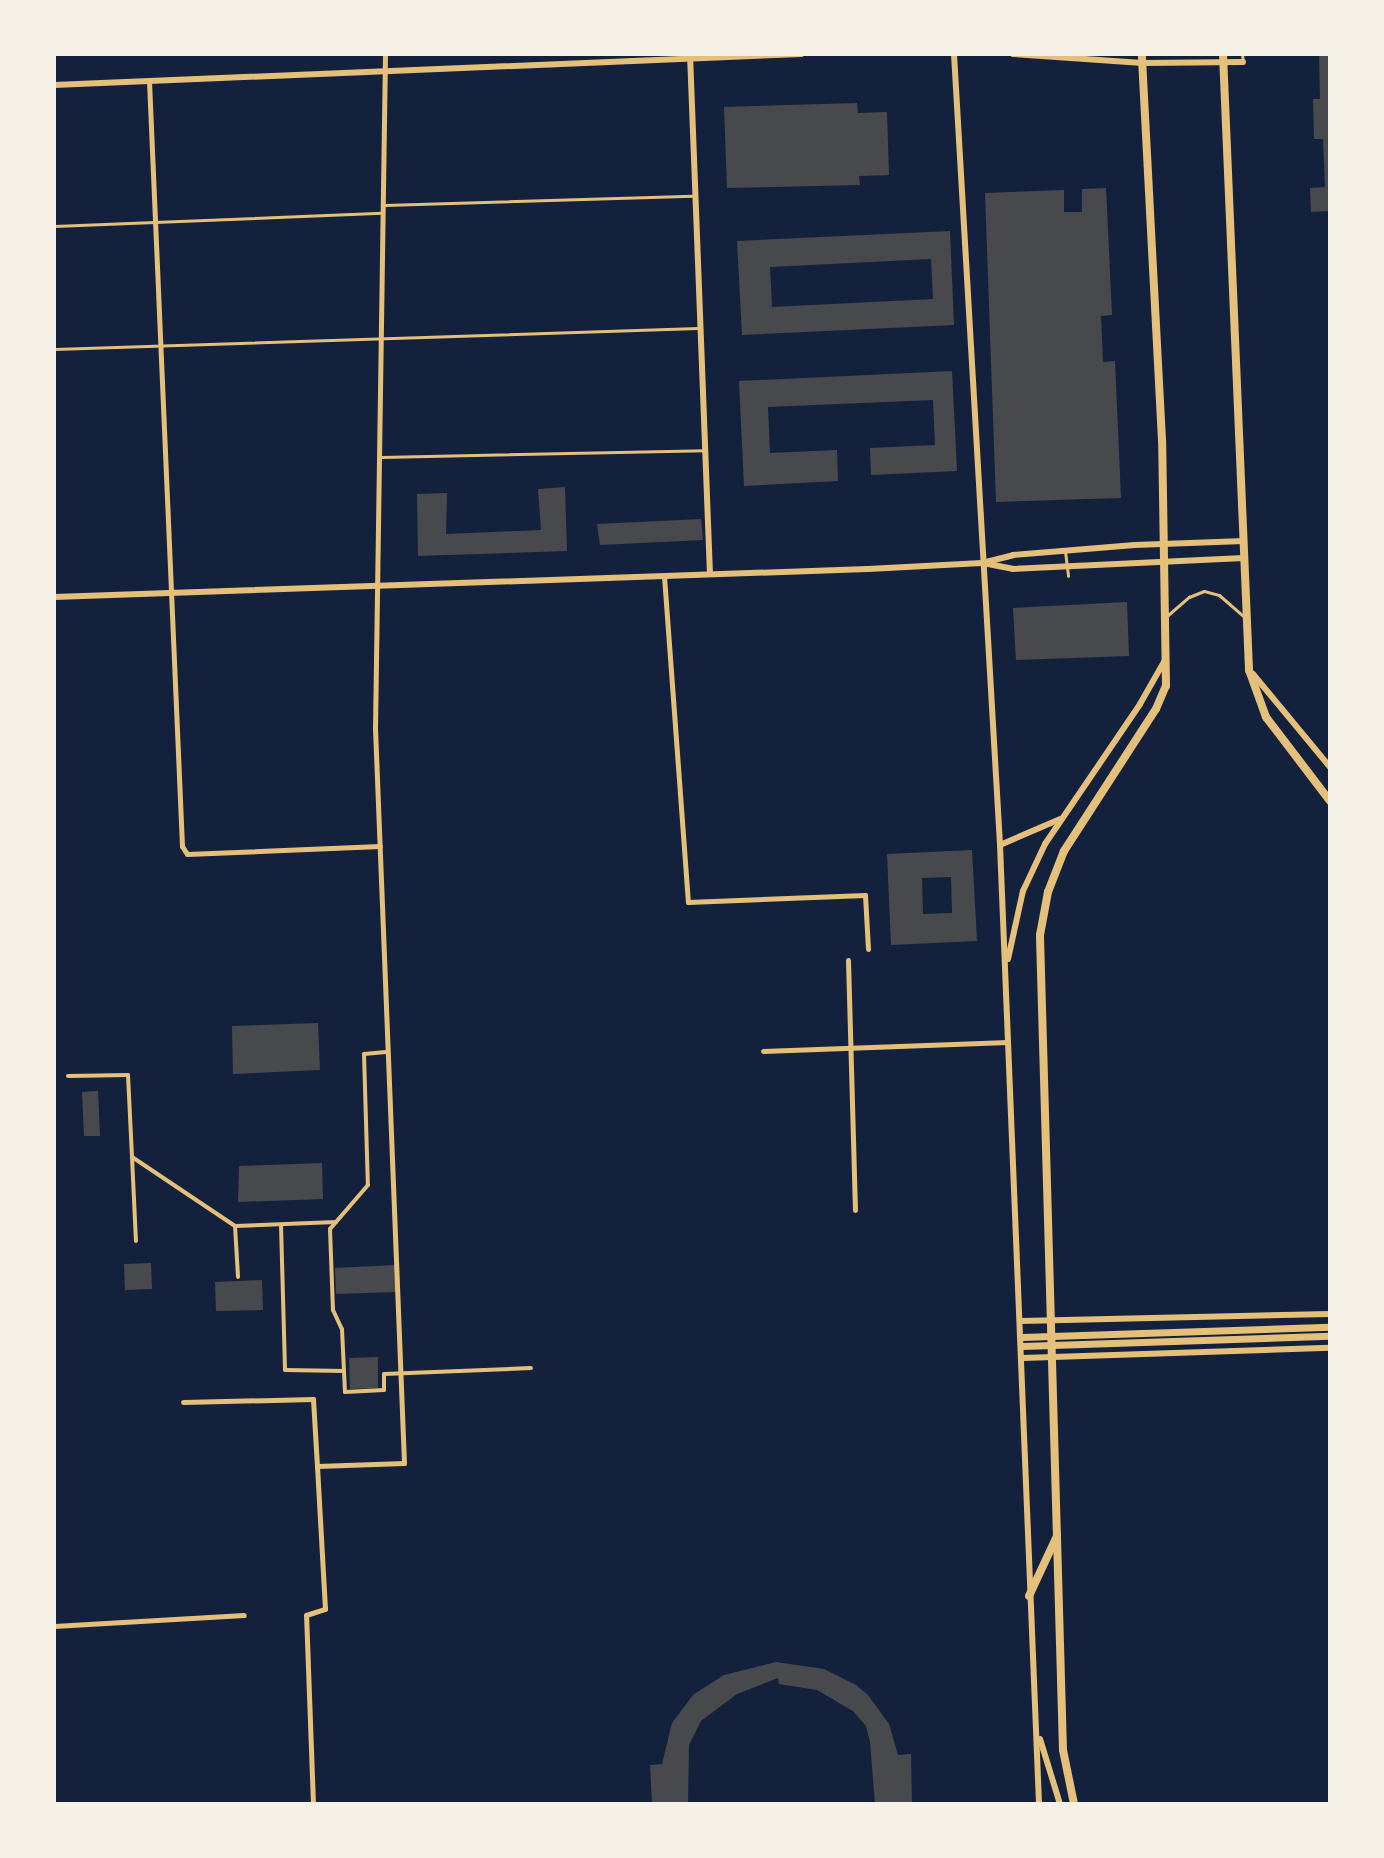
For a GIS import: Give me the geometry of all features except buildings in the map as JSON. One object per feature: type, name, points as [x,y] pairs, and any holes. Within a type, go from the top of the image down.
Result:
[{"type":"main road","points":[[1074,1804],[1063,1750],[1040,935],[1048,892],[1064,851],[1156,709],[1166,686],[1162,440],[1142,58]]},
{"type":"main road","points":[[1223,59],[1249,670],[1266,717],[1330,801]]},
{"type":"main road","points":[[1022,1341],[1330,1327]]},
{"type":"main road","points":[[1052,1340],[1330,1336]]},
{"type":"main road","points":[[1029,1596],[1059,1532]]},
{"type":"street","points":[[317,1466],[404,1463],[375,729],[385,54]]},
{"type":"street","points":[[54,85],[690,56],[801,54]]},
{"type":"street","points":[[954,54],[1000,845],[1039,1804]]},
{"type":"street","points":[[1013,54],[1243,62]]},
{"type":"street","points":[[690,56],[710,574]]},
{"type":"street","points":[[149,81],[157,221],[158,346],[182,846],[187,854],[380,846]]},
{"type":"street","points":[[54,597],[982,563],[1013,555],[1164,543],[1244,541]]},
{"type":"street","points":[[982,563],[1013,569],[1244,558]]},
{"type":"street","points":[[664,576],[688,902],[865,895],[868,949]]},
{"type":"street","points":[[1006,974],[1013,926],[1023,891],[1060,819],[1165,659]]},
{"type":"street","points":[[1249,670],[1328,764]]},
{"type":"street","points":[[1000,845],[1060,819]]},
{"type":"street","points":[[848,960],[855,1210]]},
{"type":"street","points":[[763,1051],[1008,1042]]},
{"type":"street","points":[[386,1052],[364,1054],[368,1185],[330,1229],[333,1310],[342,1329],[345,1392],[384,1390],[384,1374],[531,1368]]},
{"type":"street","points":[[68,1076],[128,1075],[136,1241]]},
{"type":"street","points":[[132,1157],[235,1226],[336,1222]]},
{"type":"street","points":[[281,1225],[285,1370],[344,1371]]},
{"type":"street","points":[[235,1226],[238,1277]]},
{"type":"street","points":[[1021,1321],[1330,1314]]},
{"type":"street","points":[[1023,1358],[1330,1348]]},
{"type":"street","points":[[183,1402],[313,1399],[325,1609],[306,1615],[313,1804]]},
{"type":"street","points":[[54,1626],[244,1615]]},
{"type":"street","points":[[1037,1728],[1060,1804]]},
{"type":"lane","points":[[1242,54],[1243,62]]},
{"type":"lane","points":[[385,205],[696,196]]},
{"type":"lane","points":[[54,226],[385,213]]},
{"type":"lane","points":[[54,349],[701,328]]},
{"type":"lane","points":[[381,457],[705,450]]},
{"type":"lane","points":[[1065,551],[1068,576]]},
{"type":"lane","points":[[1165,619],[1176,606],[1204,591],[1219,595],[1246,620]]}]
